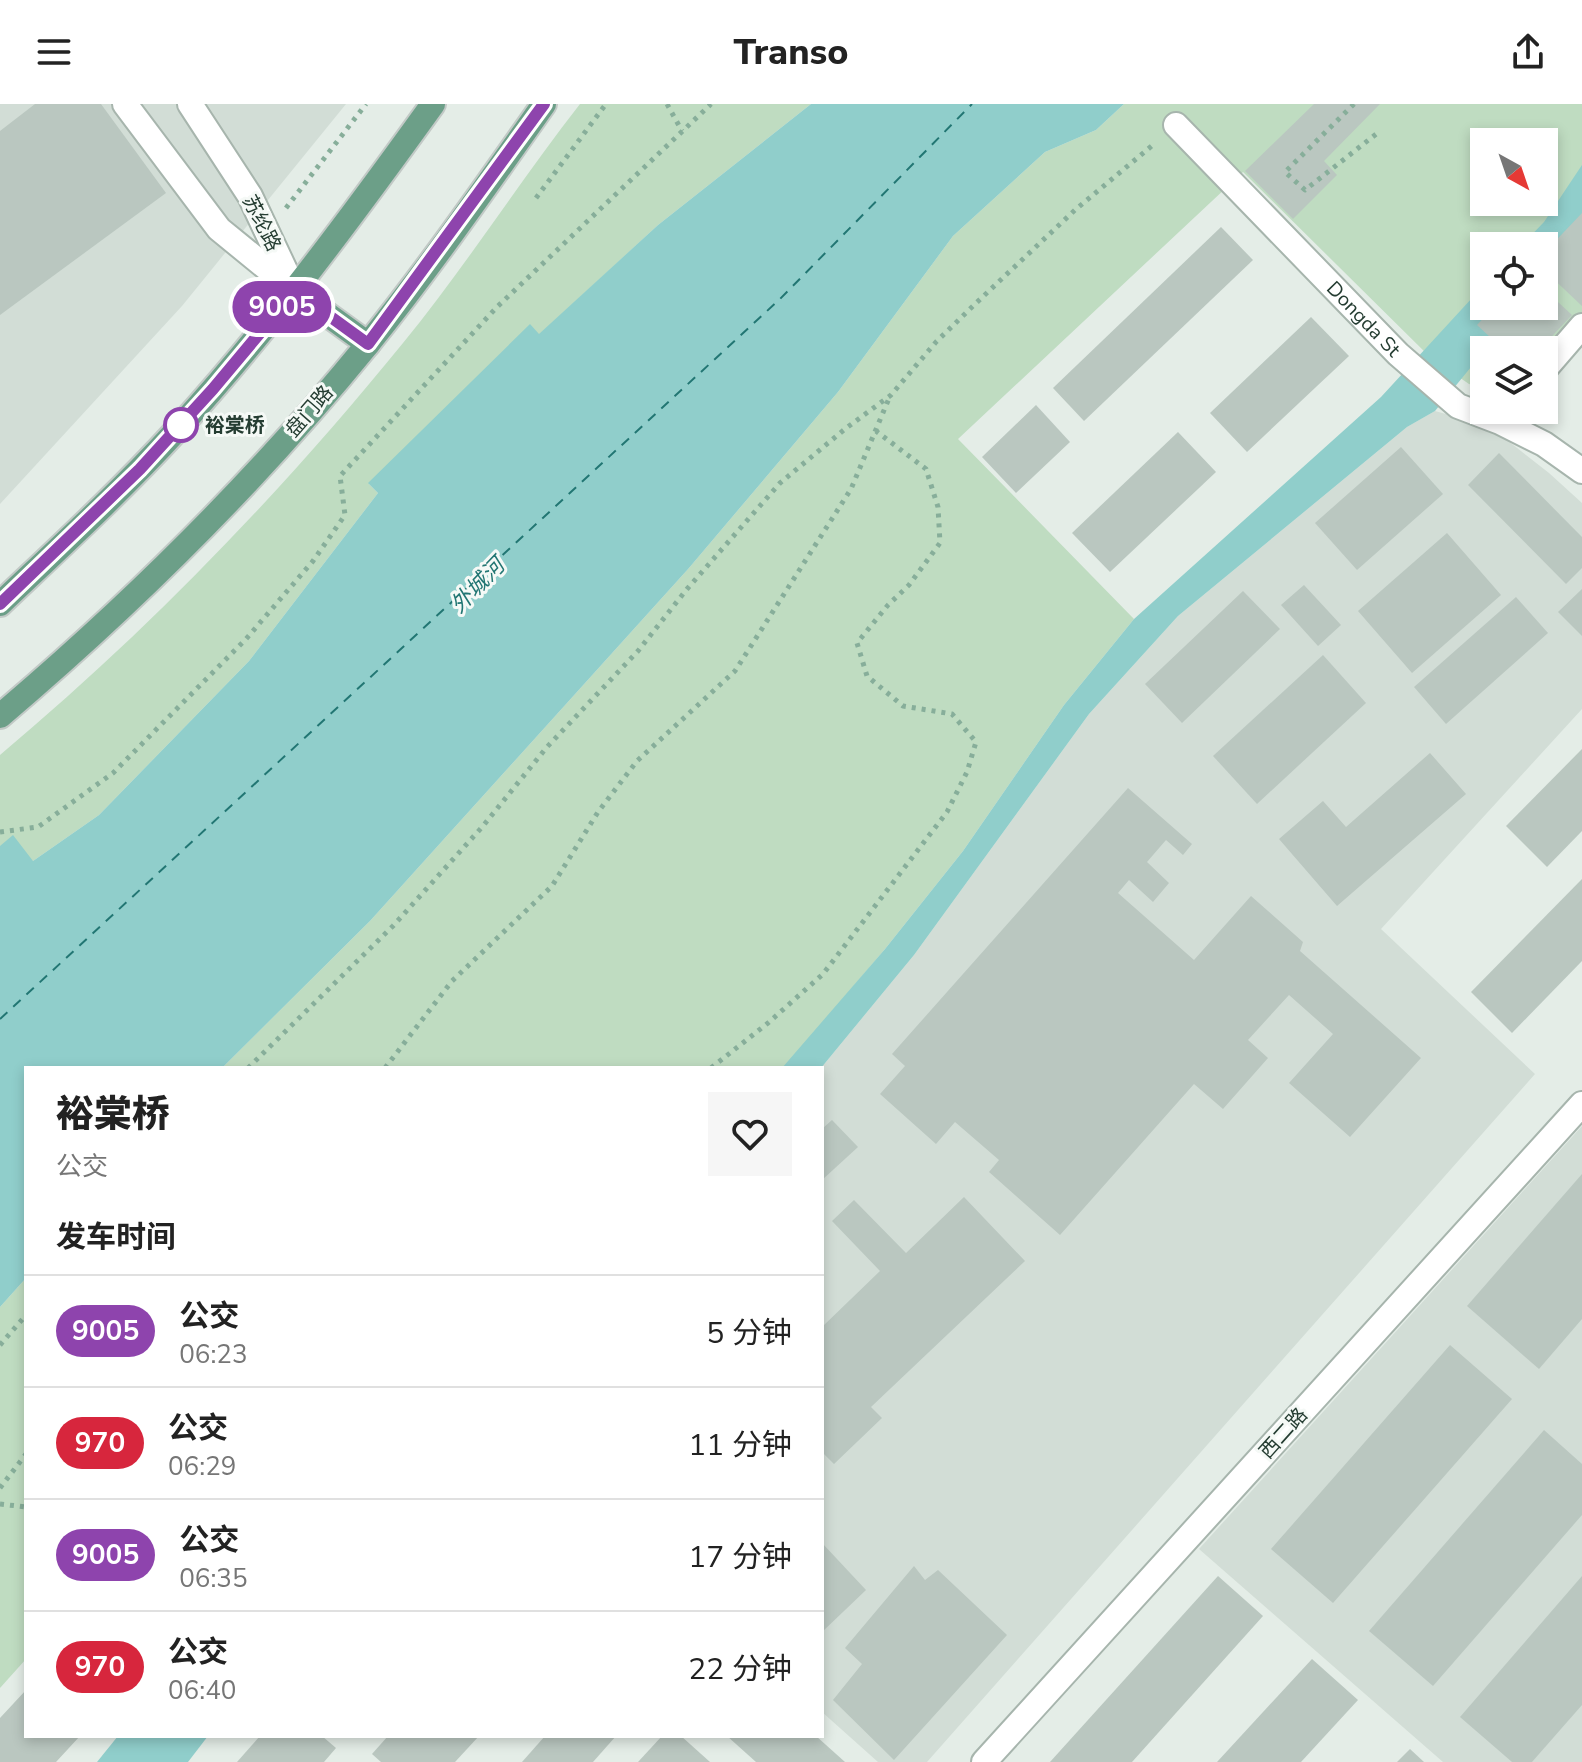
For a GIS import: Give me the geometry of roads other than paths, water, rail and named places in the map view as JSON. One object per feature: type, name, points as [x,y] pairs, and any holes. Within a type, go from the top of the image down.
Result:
[{"type":"main road","points":[[0,604],[157,452],[295,291],[433,104]]},
{"type":"main road","name":"盘门路","points":[[0,716],[92,635],[195,534],[368,344],[544,104]]},
{"type":"main road","points":[[295,291],[368,344]]},
{"type":"street","name":"苏纶路","points":[[125,104],[219,229],[295,291]]},
{"type":"street","name":"苏纶路","points":[[190,104],[250,196],[295,291]]},
{"type":"street","name":"Dongda St","points":[[1176,125],[1398,354],[1458,406],[1470,409]]},
{"type":"street","points":[[1558,354],[1582,326]]},
{"type":"street","name":"Dongda St","points":[[1516,424],[1582,471]]},
{"type":"street","name":"西二路","points":[[984,1762],[1582,1104]]},
{"type":"water","name":"外城河","points":[[811,104],[1124,104],[1096,130],[1045,152],[953,236],[838,392],[689,568],[370,921],[224,1066],[24,1066],[24,1280],[0,1307],[0,846],[13,835],[33,861],[99,815],[249,661],[378,493],[368,483],[530,324],[539,334],[658,225]]},
{"type":"water","points":[[1582,165],[1582,239],[1558,265],[1558,232],[1534,232],[1548,216],[1558,216],[1558,201]]},
{"type":"water","points":[[1470,300],[1470,320],[1510,320],[1496,336],[1470,336],[1470,368],[1435,411],[1407,427],[1178,616],[1089,714],[914,955],[823,1066],[784,1066],[885,949],[963,851],[1064,705],[1134,619],[1381,397]]},
{"type":"water","points":[[116,1738],[206,1738],[188,1762],[97,1762]]},
{"type":"place","name":"裕棠桥","points":[[181,425]]}]
